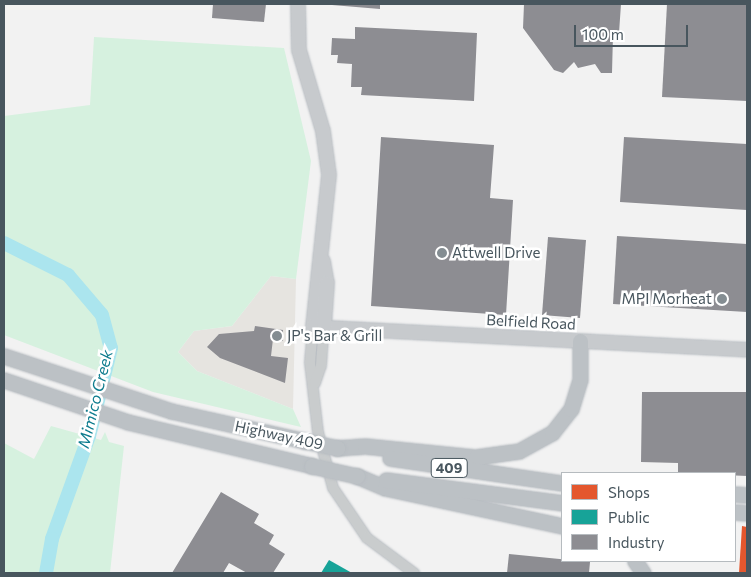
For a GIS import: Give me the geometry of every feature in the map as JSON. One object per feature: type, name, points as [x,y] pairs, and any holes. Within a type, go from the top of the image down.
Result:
[{"type":"highway","points":[[337,448],[366,446],[476,457],[519,452],[552,433],[571,409],[580,379],[580,341]]},
{"type":"highway","name":"Highway 409","points":[[4,356],[56,376],[135,401],[305,441],[337,448],[561,483]]},
{"type":"highway","name":"Highway 409","points":[[4,380],[128,422],[357,476],[561,503]]},
{"type":"highway","points":[[357,476],[385,488],[561,526]]},
{"type":"highway","points":[[636,562],[643,573]]},
{"type":"main road","points":[[298,4],[299,50],[327,154],[322,259],[327,283],[318,327]]},
{"type":"main road","name":"Belfield Road","points":[[318,327],[747,350]]},
{"type":"street","points":[[318,327],[321,366],[315,383],[318,432],[337,495],[367,538],[414,573]]},
{"type":"shaded area","points":[[271,276],[296,279],[293,409],[197,371],[178,352],[194,331],[232,326]]},
{"type":"green space","points":[[94,37],[284,48],[311,161],[296,279],[271,276],[232,326],[194,331],[178,352],[197,371],[293,409],[301,427],[153,392],[4,335],[4,116],[90,105]]},
{"type":"green space","points":[[51,426],[101,440],[105,432],[109,442],[124,446],[110,573],[4,573],[4,443],[34,459]]},
{"type":"building: Shops","points":[[742,526],[747,527],[747,573],[739,573]]},
{"type":"building: Public","points":[[329,560],[352,573],[321,573]]},
{"type":"building: Industry","points":[[213,4],[266,4],[264,22],[212,18]]},
{"type":"building: Industry","points":[[320,4],[380,4],[380,9]]},
{"type":"building: Industry","points":[[524,4],[621,4],[619,33],[613,35],[612,73],[601,73],[595,64],[578,68],[574,62],[563,73],[554,70],[523,28]]},
{"type":"building: Industry","points":[[667,4],[747,4],[747,101],[662,97]]},
{"type":"building: Industry","points":[[355,27],[477,33],[474,101],[361,95],[362,87],[351,87],[352,64],[337,63],[338,55],[331,55],[332,38],[355,39]]},
{"type":"building: Industry","name":"Attwell Drive","points":[[381,137],[494,145],[490,198],[513,200],[506,315],[371,306]]},
{"type":"building: Industry","points":[[624,137],[747,144],[747,210],[620,202]]},
{"type":"building: Industry","points":[[617,236],[747,244],[747,312],[613,304]]},
{"type":"building: Industry","points":[[548,237],[586,240],[580,318],[542,315]]},
{"type":"building: Industry","points":[[255,326],[283,330],[283,341],[273,339],[271,356],[288,358],[285,383],[220,358],[207,347],[219,334],[254,331]]},
{"type":"building: Industry","points":[[642,392],[747,392],[747,476],[736,476],[736,472],[678,472],[678,463],[641,462]]},
{"type":"building: Industry","points":[[221,492],[259,514],[254,523],[274,535],[269,544],[285,554],[273,573],[247,573],[229,563],[223,573],[172,573]]},
{"type":"building: Industry","points":[[509,554],[561,559],[561,562],[590,562],[589,573],[507,573]]},
{"type":"waterway","name":"Mimico Creek","points":[[4,243],[68,275],[102,315],[111,348],[89,436],[52,539],[46,573]]},
{"type":"place","name":"Attwell Drive","points":[[442,253]]},
{"type":"place","name":"MPI Morheat","points":[[722,299]]},
{"type":"place","name":"JP's Bar & Grill","points":[[277,336]]}]
